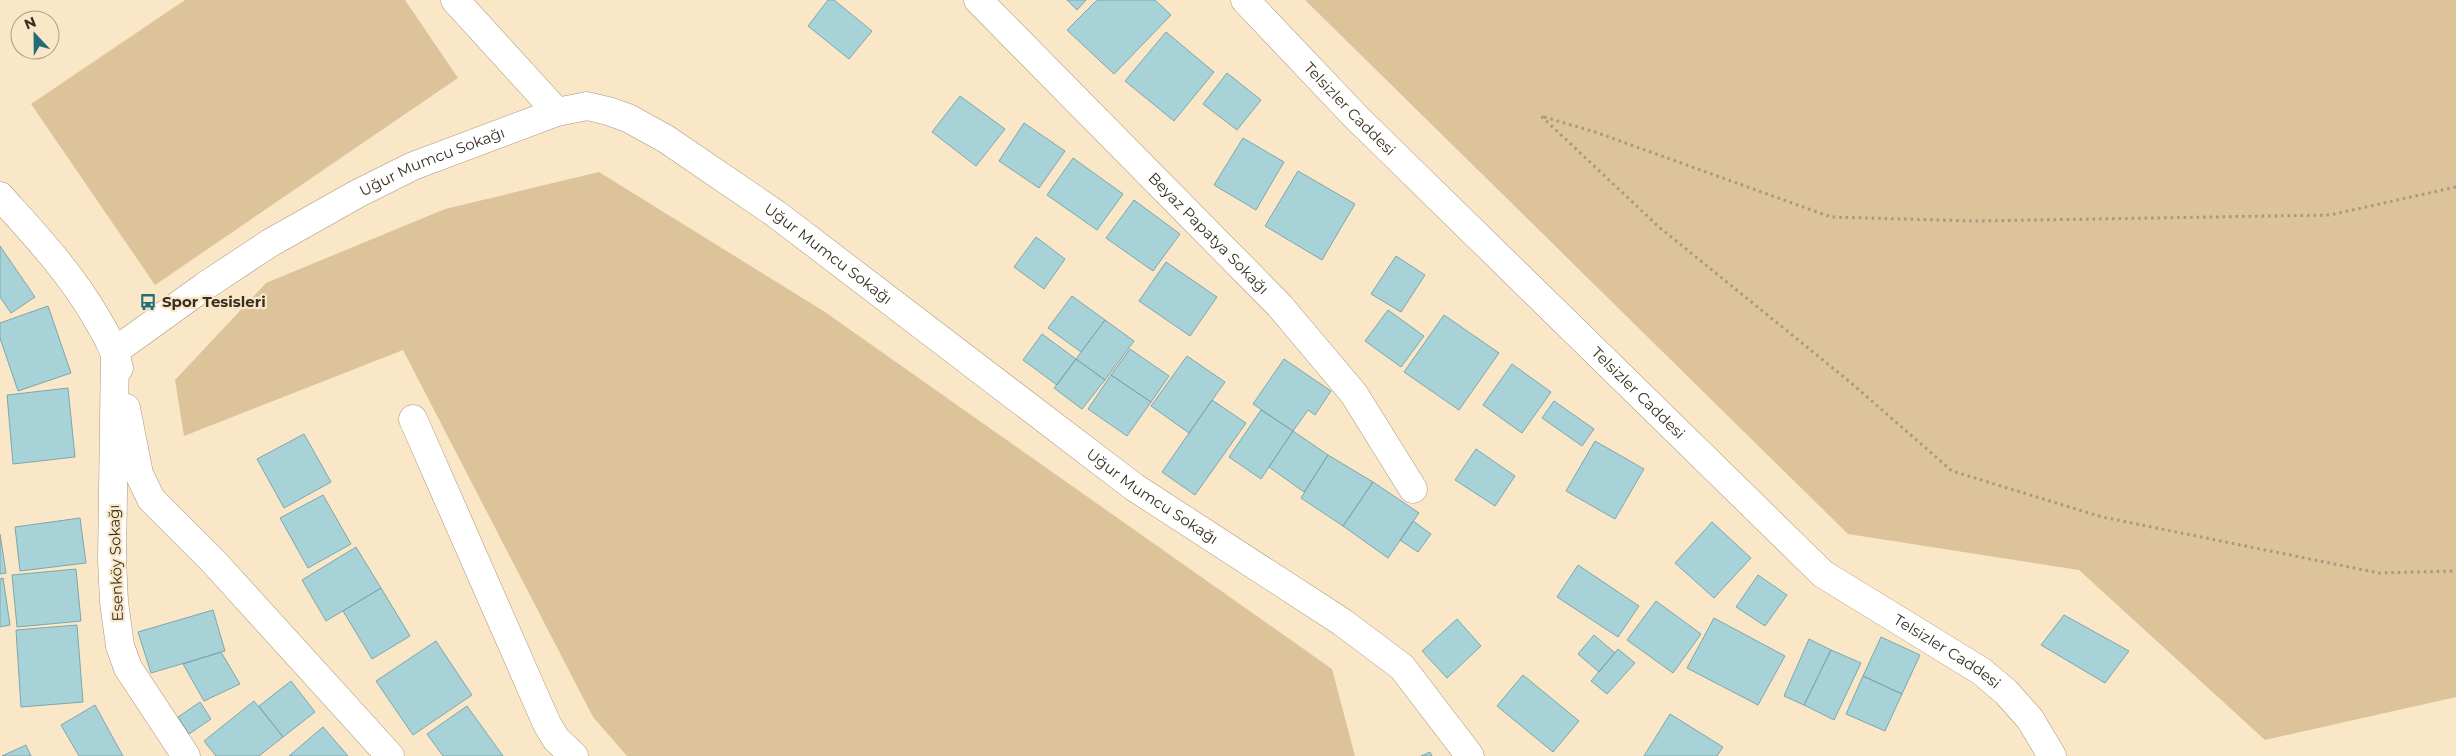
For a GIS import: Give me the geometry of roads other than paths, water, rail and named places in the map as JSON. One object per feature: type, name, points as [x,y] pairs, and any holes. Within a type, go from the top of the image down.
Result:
[{"type":"street","points":[[455,0],[557,112]]},
{"type":"street","name":"Beyaz Papatya Sokağı","points":[[978,0],[1279,305],[1354,394],[1413,489]]},
{"type":"street","name":"Telsizler Caddesi","points":[[1245,0],[1356,117],[1823,574],[1981,671],[2006,692],[2030,720],[2052,756]]},
{"type":"street","name":"Uğur Mumcu Sokağı","points":[[115,352],[221,275],[270,244],[357,194],[413,166],[557,112],[587,106],[628,118],[666,139],[776,214],[1134,487],[1342,622],[1402,668],[1470,756]]},
{"type":"street","points":[[0,196],[67,271],[82,292],[115,352],[139,474],[151,499],[214,562],[390,756]]},
{"type":"street","name":"Esenköy Sokağı","points":[[115,352],[112,560],[114,602],[120,646],[128,668],[186,756]]},
{"type":"street","points":[[413,419],[547,724],[556,739],[574,756]]},
{"type":"place","name":"Spor Tesisleri","points":[[148,302]]}]
